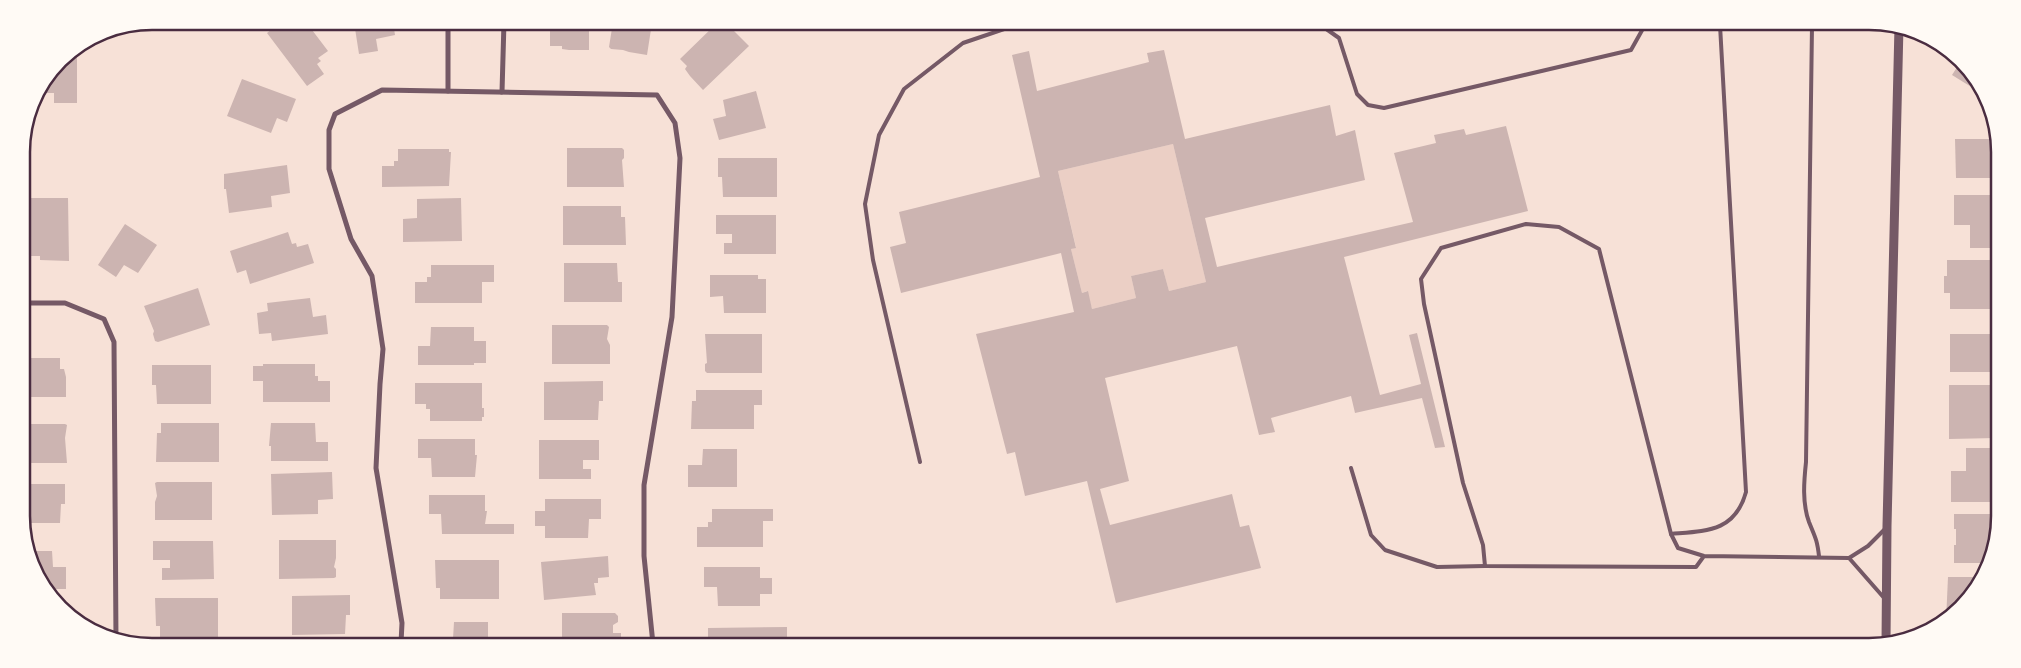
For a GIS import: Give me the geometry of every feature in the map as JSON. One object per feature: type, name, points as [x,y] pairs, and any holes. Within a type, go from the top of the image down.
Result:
[{"type":"street","points":[[448,30],[448,91]]},
{"type":"street","points":[[502,92],[504,30]]},
{"type":"street","points":[[1886,637],[1899,34]]},
{"type":"street","points":[[401,638],[402,623],[376,468],[383,349],[372,276],[351,239],[329,169],[329,130],[335,114],[382,90],[657,95],[675,123],[680,158],[672,317],[644,485],[644,556],[652,638]]},
{"type":"street","points":[[30,304],[65,303],[104,320],[114,342],[116,633]]},
{"type":"lane","points":[[920,462],[873,260],[865,204],[879,135],[904,89],[963,43],[1003,30]]},
{"type":"lane","points":[[1328,30],[1339,38],[1357,94],[1368,105],[1384,108],[1631,50],[1642,30]]},
{"type":"lane","points":[[1671,534],[1705,531],[1725,524],[1736,515],[1746,492],[1720,30]]},
{"type":"lane","points":[[1812,30],[1806,462],[1803,488],[1808,520],[1817,538],[1819,556]]},
{"type":"lane","points":[[1486,566],[1483,545],[1460,465],[1425,310],[1420,279],[1441,248],[1526,224],[1559,227],[1599,249],[1646,440],[1671,534],[1678,548],[1704,556],[1819,556],[1849,558],[1868,546],[1887,526]]},
{"type":"lane","points":[[1351,468],[1371,535],[1385,550],[1438,567],[1696,567],[1704,556]]},
{"type":"lane","points":[[1849,558],[1887,601]]},
{"type":"shaded area","points":[[1173,144],[1206,282],[1169,291],[1163,269],[1131,276],[1136,298],[1092,309],[1087,291],[1082,293],[1071,249],[1076,247],[1058,171]]},
{"type":"building","points":[[271,30],[312,30],[328,51],[318,58],[321,61],[317,64],[324,74],[307,86],[267,33]]},
{"type":"building","points":[[355,30],[394,30],[395,35],[376,39],[378,51],[359,54]]},
{"type":"building","points":[[550,30],[589,30],[589,50],[569,50],[562,49],[562,46],[550,46]]},
{"type":"building","points":[[612,30],[651,30],[647,55],[611,49],[609,47]]},
{"type":"building","points":[[710,30],[733,30],[749,46],[703,90],[690,76],[685,69],[687,66],[680,59]]},
{"type":"building","points":[[1164,50],[1185,139],[1330,105],[1336,136],[1355,130],[1365,180],[1205,218],[1217,267],[1413,222],[1394,153],[1436,143],[1434,135],[1464,129],[1466,135],[1506,126],[1528,211],[1344,257],[1380,395],[1421,384],[1409,335],[1417,333],[1445,447],[1435,448],[1422,398],[1355,413],[1351,396],[1271,418],[1275,432],[1259,435],[1237,346],[1105,378],[1129,481],[1100,489],[1110,525],[1232,494],[1240,527],[1249,525],[1261,568],[1116,603],[1087,481],[1025,496],[1015,452],[1007,454],[976,334],[1074,312],[1061,253],[901,293],[890,247],[906,243],[899,212],[1040,177],[1012,55],[1029,51],[1037,91],[1149,62],[1147,53]],"holes":[[[1173,144],[1206,282],[1169,291],[1163,269],[1131,276],[1136,298],[1092,309],[1088,291],[1082,293],[1071,249],[1076,248],[1058,171]]]},
{"type":"building","points":[[77,56],[77,103],[54,103],[54,93],[45,93],[55,78]]},
{"type":"building","points":[[1957,67],[1973,88],[1952,75]]},
{"type":"building","points":[[242,79],[296,99],[287,122],[277,118],[271,133],[227,116]]},
{"type":"building","points":[[756,91],[766,128],[719,140],[713,119],[726,116],[723,100]]},
{"type":"building","points":[[1955,139],[1990,139],[1991,178],[1956,178]]},
{"type":"building","points":[[567,148],[622,148],[624,150],[624,158],[622,160],[624,187],[567,187]]},
{"type":"building","points":[[398,149],[449,149],[449,152],[451,152],[449,186],[382,187],[382,166],[394,166],[394,161],[398,161]]},
{"type":"building","points":[[718,158],[777,158],[777,197],[723,197],[722,177],[718,177]]},
{"type":"building","points":[[287,165],[290,193],[271,196],[272,207],[229,213],[226,189],[224,189],[224,174]]},
{"type":"building","points":[[1954,195],[1991,195],[1991,248],[1970,248],[1970,225],[1954,225]]},
{"type":"building","points":[[30,198],[68,198],[69,261],[40,260],[40,256],[30,256]]},
{"type":"building","points":[[461,198],[462,241],[403,242],[403,219],[417,218],[417,199]]},
{"type":"building","points":[[563,206],[621,206],[621,217],[625,217],[626,245],[563,245]]},
{"type":"building","points":[[716,215],[776,215],[776,254],[724,254],[724,243],[732,243],[732,234],[716,234]]},
{"type":"building","points":[[125,224],[157,245],[138,273],[124,265],[116,277],[98,265]]},
{"type":"building","points":[[288,232],[292,244],[296,243],[297,247],[308,244],[314,263],[250,284],[246,270],[237,273],[230,251]]},
{"type":"building","points":[[1947,260],[1991,260],[1991,309],[1950,309],[1950,293],[1944,293],[1944,276],[1947,276]]},
{"type":"building","points":[[564,263],[617,263],[618,282],[622,282],[622,302],[564,302]]},
{"type":"building","points":[[431,265],[494,265],[494,282],[482,282],[482,303],[415,303],[415,282],[427,282],[427,277],[431,277]]},
{"type":"building","points":[[710,275],[758,275],[758,279],[766,279],[766,313],[724,313],[723,296],[710,297]]},
{"type":"building","points":[[198,288],[210,325],[158,342],[155,341],[154,331],[144,306]]},
{"type":"building","points":[[310,298],[313,317],[326,315],[328,334],[272,341],[271,333],[259,334],[257,313],[268,311],[267,303]]},
{"type":"building","points":[[552,325],[607,325],[609,327],[607,339],[610,345],[610,364],[552,364]]},
{"type":"building","points":[[431,327],[474,327],[474,341],[486,341],[486,363],[474,363],[474,365],[418,365],[418,346],[430,346]]},
{"type":"building","points":[[705,334],[762,334],[762,373],[707,373],[705,371],[705,364],[707,363]]},
{"type":"building","points":[[1950,334],[1991,334],[1991,372],[1950,372]]},
{"type":"building","points":[[30,358],[60,358],[60,369],[64,369],[66,377],[66,397],[30,397]]},
{"type":"building","points":[[263,364],[315,364],[315,376],[318,376],[318,381],[330,381],[330,402],[263,402],[263,381],[253,381],[253,366],[263,366]]},
{"type":"building","points":[[152,365],[211,365],[211,404],[157,404],[156,385],[152,385]]},
{"type":"building","points":[[603,381],[603,401],[599,401],[598,420],[544,420],[544,382]]},
{"type":"building","points":[[415,383],[482,383],[484,417],[482,417],[482,421],[430,421],[430,409],[426,409],[426,404],[415,404]]},
{"type":"building","points":[[1949,385],[1991,385],[1991,438],[1949,439]]},
{"type":"building","points":[[696,390],[762,390],[762,405],[754,405],[754,429],[691,429],[692,401],[696,401]]},
{"type":"building","points":[[161,423],[219,423],[219,462],[156,462],[157,433],[161,433]]},
{"type":"building","points":[[271,423],[315,423],[316,442],[328,442],[328,461],[271,461],[271,446],[269,446]]},
{"type":"building","points":[[30,424],[67,425],[65,438],[67,463],[30,463]]},
{"type":"building","points":[[418,439],[475,439],[475,455],[477,455],[475,477],[432,477],[431,458],[418,458]]},
{"type":"building","points":[[539,440],[599,440],[599,460],[583,460],[583,469],[591,469],[591,479],[539,479]]},
{"type":"building","points":[[1966,448],[1991,448],[1991,502],[1951,502],[1951,471],[1966,471]]},
{"type":"building","points":[[703,449],[737,449],[737,487],[688,487],[688,465],[702,465]]},
{"type":"building","points":[[332,472],[333,499],[318,500],[318,514],[272,515],[271,474]]},
{"type":"building","points":[[212,482],[212,520],[155,520],[157,496],[155,483]]},
{"type":"building","points":[[30,484],[65,484],[65,504],[61,504],[60,523],[30,523]]},
{"type":"building","points":[[429,495],[485,495],[485,511],[487,511],[485,524],[514,524],[514,534],[442,534],[441,514],[429,514]]},
{"type":"building","points":[[545,499],[601,499],[601,519],[589,519],[588,538],[545,538],[545,526],[535,526],[535,511],[545,511]]},
{"type":"building","points":[[712,509],[773,509],[773,521],[763,521],[763,547],[697,547],[697,527],[708,527],[708,522],[712,522]]},
{"type":"building","points":[[1954,514],[1991,514],[1990,532],[1982,563],[1954,563],[1956,529],[1954,529]]},
{"type":"building","points":[[279,540],[336,540],[334,567],[336,569],[336,577],[279,579]]},
{"type":"building","points":[[153,541],[213,541],[214,579],[162,580],[162,568],[170,568],[170,560],[153,560]]},
{"type":"building","points":[[35,551],[52,551],[53,567],[66,567],[66,589],[54,589],[46,577]]},
{"type":"building","points":[[608,556],[609,577],[598,578],[598,583],[594,583],[596,595],[544,600],[541,562]]},
{"type":"building","points":[[435,560],[499,560],[499,599],[440,599],[440,588],[436,588]]},
{"type":"building","points":[[704,567],[760,567],[760,578],[772,578],[772,594],[760,594],[760,606],[718,606],[717,587],[704,587]]},
{"type":"building","points":[[1948,577],[1975,577],[1961,597],[1946,611]]},
{"type":"building","points":[[350,595],[350,615],[346,615],[345,634],[292,635],[292,596]]},
{"type":"building","points":[[155,598],[218,598],[218,637],[160,637],[160,626],[156,626]]},
{"type":"building","points":[[562,613],[615,613],[618,616],[618,622],[613,625],[613,633],[621,633],[621,638],[562,638]]},
{"type":"building","points":[[454,622],[488,622],[488,638],[453,638]]},
{"type":"building","points":[[787,627],[787,638],[708,638],[708,628]]}]
